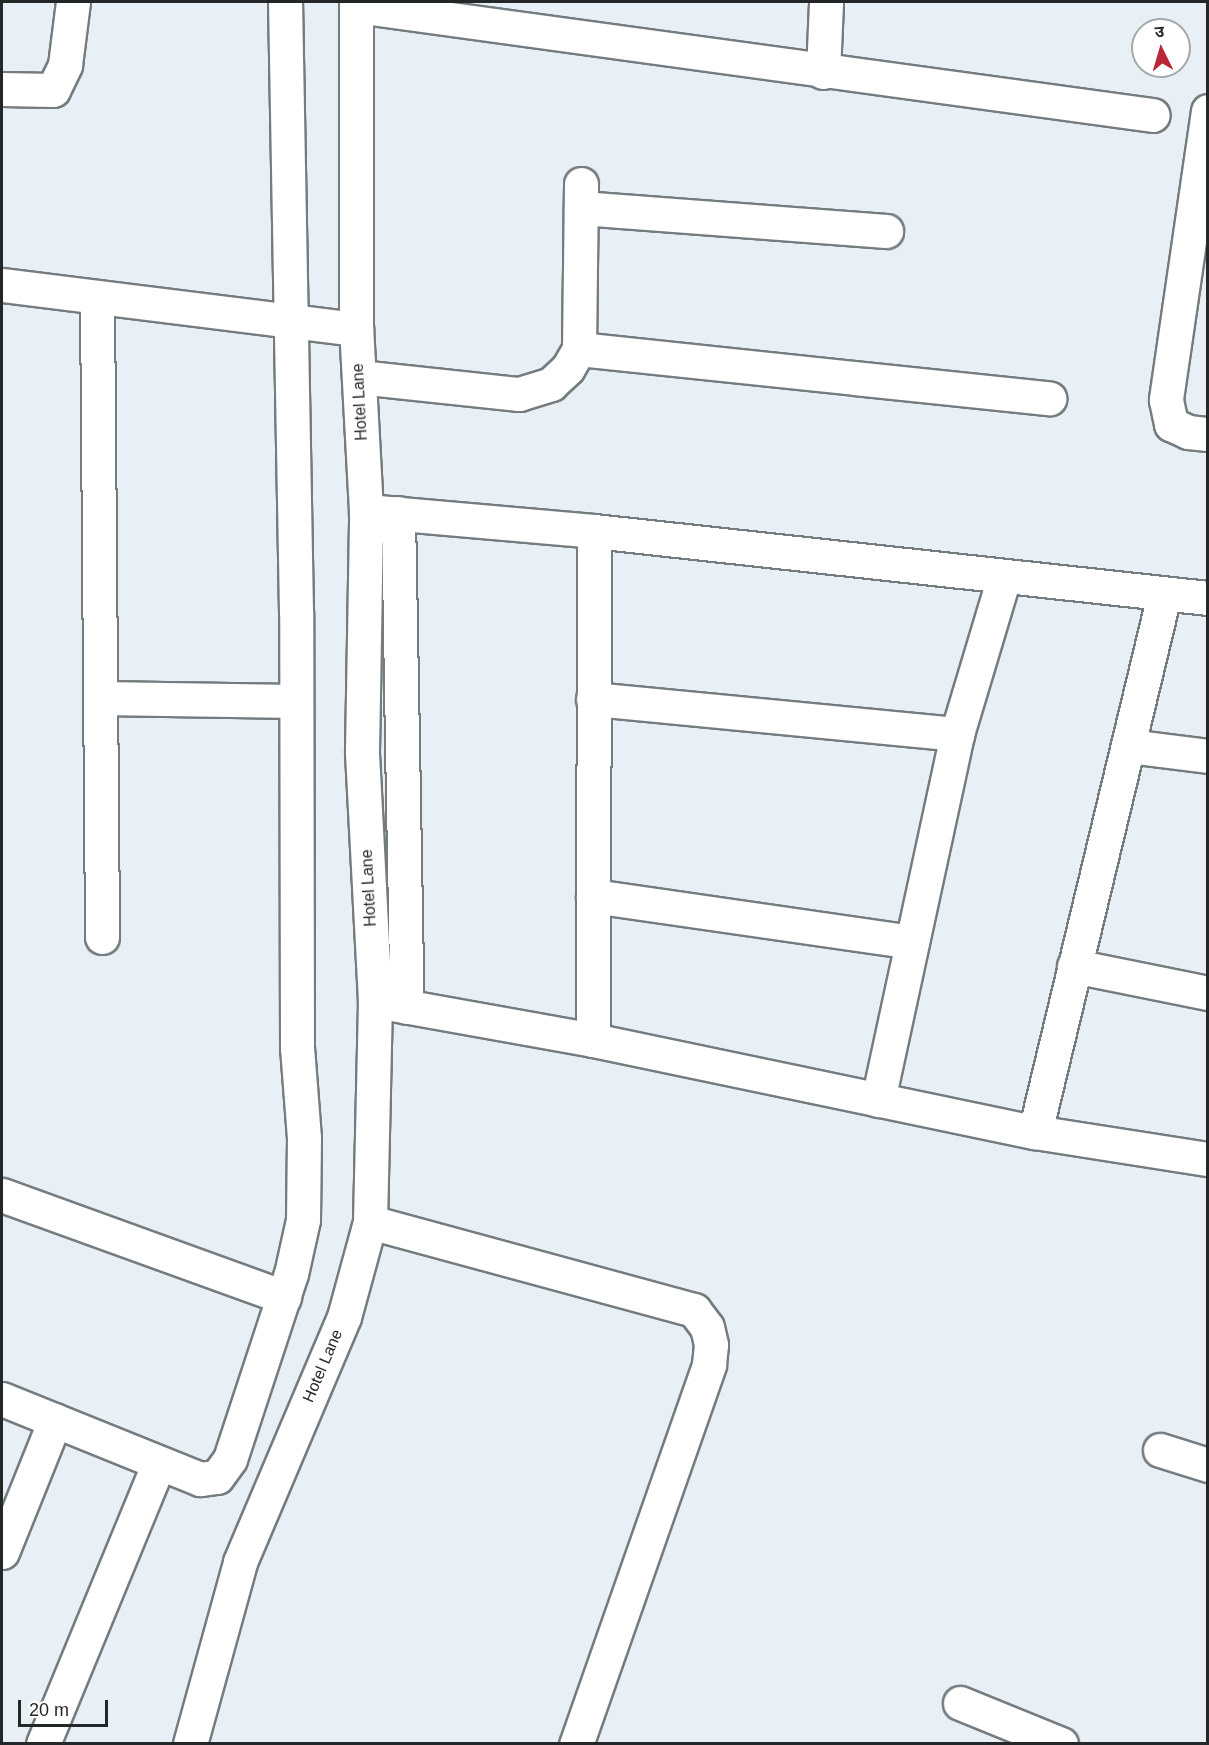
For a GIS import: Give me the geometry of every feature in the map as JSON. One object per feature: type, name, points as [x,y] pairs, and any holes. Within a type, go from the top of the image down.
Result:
[{"type":"street","points":[[2,88],[53,90],[65,65],[73,2]]},
{"type":"street","points":[[2,1399],[200,1479],[217,1477],[230,1459],[284,1298],[303,1220],[304,1138],[297,1048],[294,321],[285,2]]},
{"type":"street","points":[[823,72],[826,2]]},
{"type":"street","points":[[356,4],[823,72],[1153,115]]},
{"type":"street","name":"Hotel Lane","points":[[190,1743],[240,1562],[344,1317],[370,1222],[375,1001],[362,751],[382,512],[359,377],[345,327],[356,4]]},
{"type":"street","points":[[1208,111],[1166,400],[1171,424],[1188,432],[1208,434]]},
{"type":"street","points":[[359,377],[519,394],[551,384],[568,368],[579,349],[581,196],[886,231]]},
{"type":"street","points":[[2,285],[345,327]]},
{"type":"street","points":[[97,297],[102,937]]},
{"type":"street","points":[[579,349],[1049,398]]},
{"type":"street","points":[[407,1007],[382,512],[594,531],[1208,598]]},
{"type":"street","points":[[592,1040],[594,531]]},
{"type":"street","points":[[878,1100],[957,734],[1004,577]]},
{"type":"street","points":[[1035,1132],[1164,595]]},
{"type":"street","points":[[100,698],[296,701]]},
{"type":"street","points":[[593,699],[957,734]]},
{"type":"street","points":[[1128,746],[1208,756]]},
{"type":"street","points":[[593,896],[912,942]]},
{"type":"street","points":[[1074,966],[1208,993]]},
{"type":"street","points":[[375,1001],[592,1040],[1035,1132],[1208,1159]]},
{"type":"street","points":[[2,1194],[284,1298]]},
{"type":"street","points":[[370,1222],[694,1310],[707,1327],[711,1345],[709,1365],[576,1743]]},
{"type":"street","points":[[2,1552],[55,1420]]},
{"type":"street","points":[[1160,1450],[1208,1465]]},
{"type":"street","points":[[43,1743],[159,1462]]},
{"type":"street","points":[[960,1703],[1061,1743]]}]
